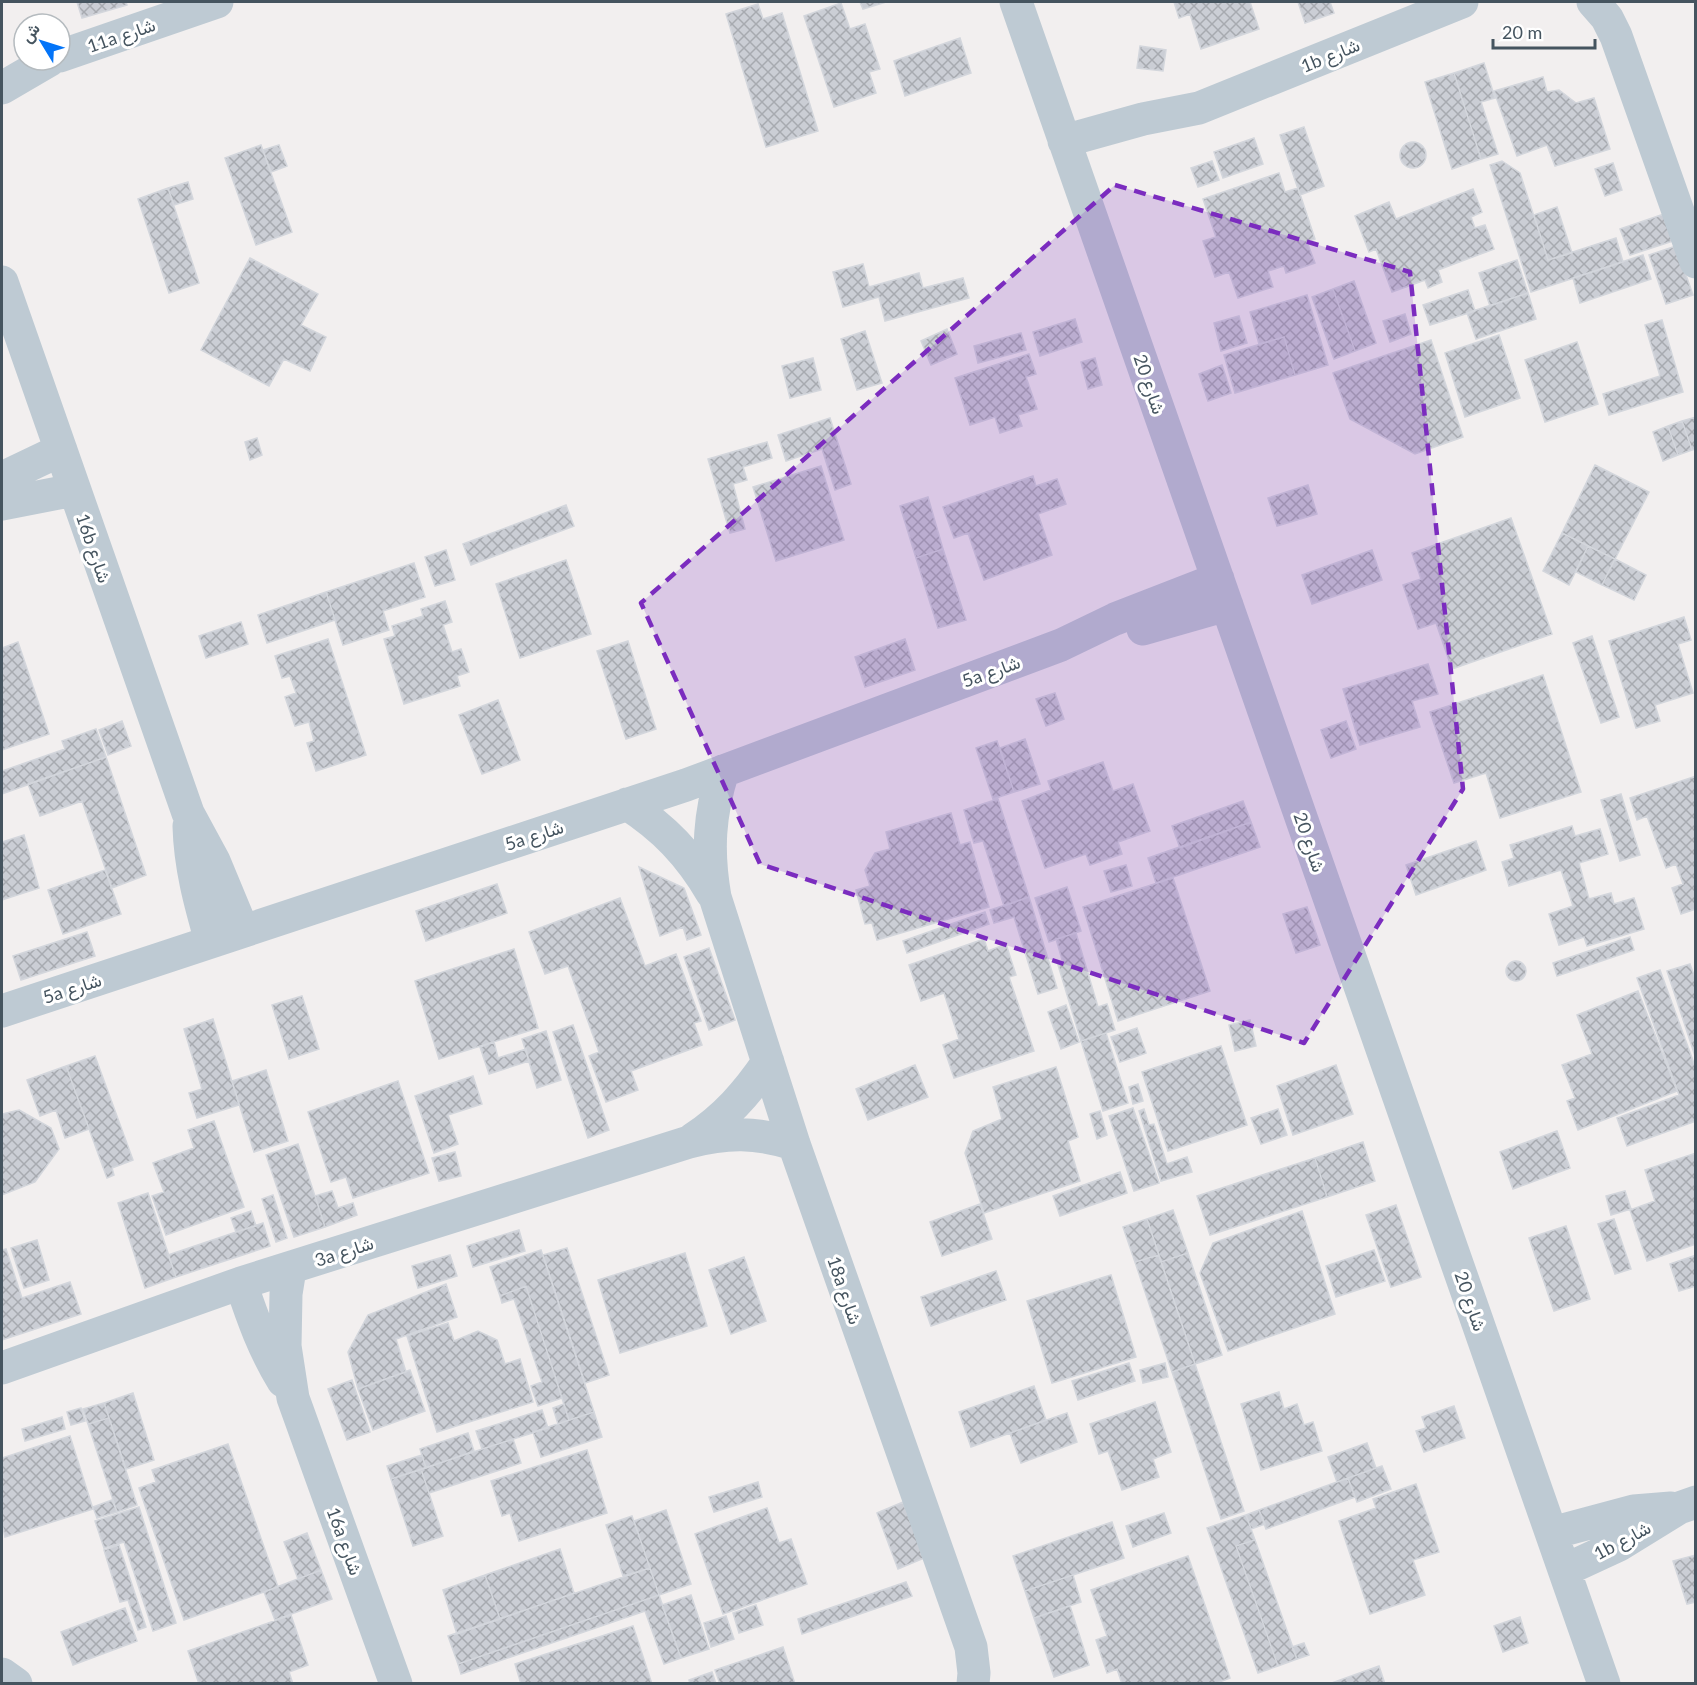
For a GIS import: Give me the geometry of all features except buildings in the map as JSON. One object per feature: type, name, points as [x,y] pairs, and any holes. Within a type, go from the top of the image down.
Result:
[{"type":"street","name":"11a شارع","points":[[72,52],[217,2]]},
{"type":"street","name":"شارع 20","points":[[1016,2],[1605,1683]]},
{"type":"street","name":"1b شارع","points":[[1068,152],[1150,137],[1176,124],[1199,108],[1462,2]]},
{"type":"street","points":[[1593,2],[1607,18],[1616,36],[1695,262]]},
{"type":"street","points":[[2,88],[29,72]]},
{"type":"street","name":"16b شارع","points":[[2,282],[188,813],[214,861],[243,931]]},
{"type":"street","points":[[2,478],[61,450]]},
{"type":"street","points":[[2,504],[74,490]]},
{"type":"street","name":"5a شارع","points":[[2,1011],[723,771],[1061,645],[1121,635],[1222,592]]},
{"type":"street","name":"18a شارع","points":[[723,771],[715,795],[710,829],[710,872],[715,897],[794,1144],[970,1647],[974,1673],[973,1683]]},
{"type":"street","name":"18a شارع","points":[[627,804],[649,818],[668,835],[702,875],[715,897]]},
{"type":"street","name":"16b شارع","points":[[188,813],[192,868],[211,941]]},
{"type":"street","name":"3a شارع","points":[[689,1142],[708,1129],[741,1099],[768,1062]]},
{"type":"street","name":"3a شارع","points":[[2,1368],[242,1283],[710,1136],[753,1134],[794,1144]]},
{"type":"street","name":"16a شارع","points":[[290,1269],[286,1294],[285,1337],[293,1398],[396,1683]]},
{"type":"street","name":"16a شارع","points":[[242,1283],[250,1313],[262,1343],[293,1398]]},
{"type":"street","name":"1b شارع","points":[[1552,1533],[1634,1511],[1687,1505]]},
{"type":"street","name":"1b شارع","points":[[1565,1570],[1619,1545],[1687,1505]]},
{"type":"street","points":[[2,1674],[16,1683]]},
{"type":"highlighted area","points":[[1115,185],[1410,272],[1463,789],[1304,1043],[760,864],[641,603]]}]
